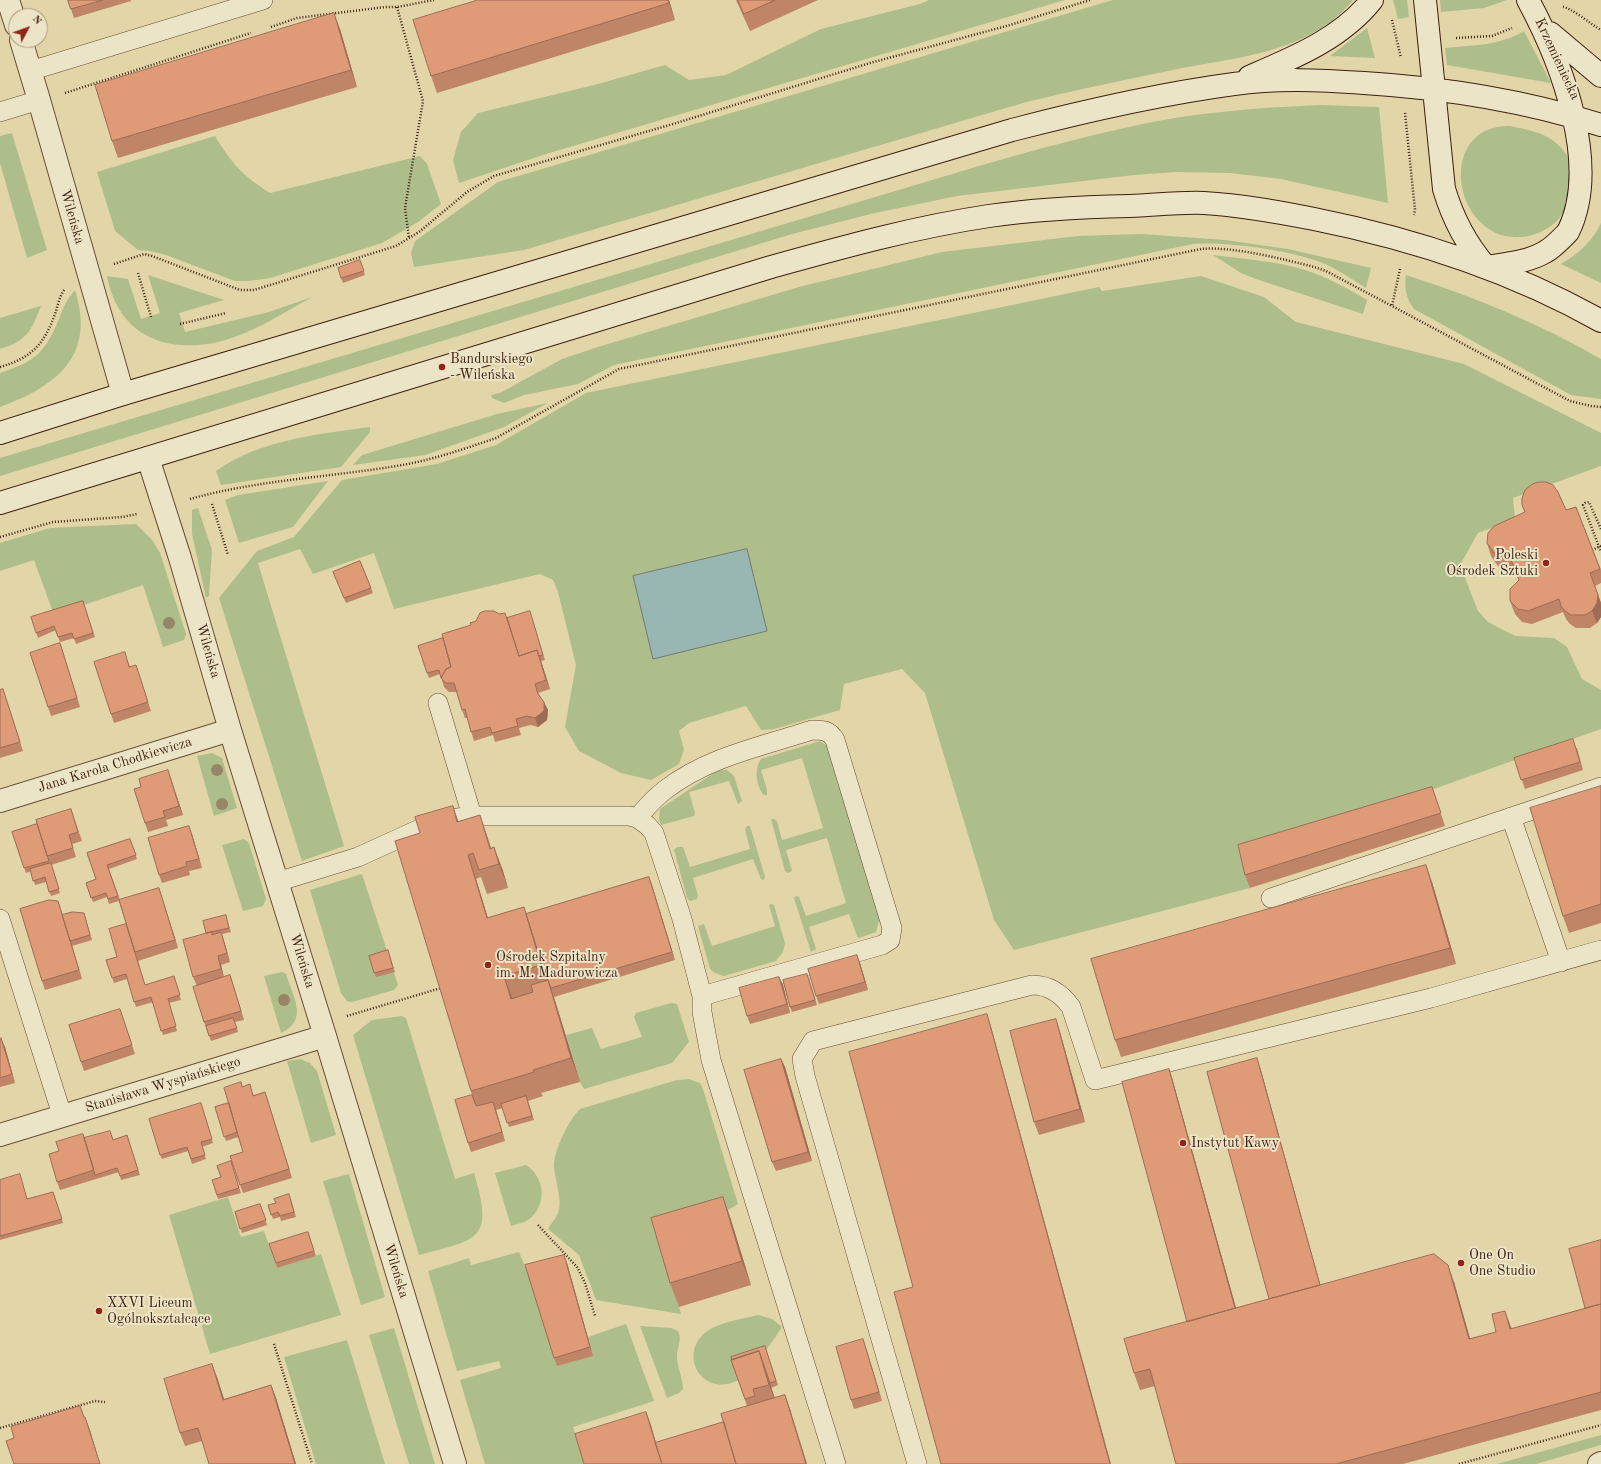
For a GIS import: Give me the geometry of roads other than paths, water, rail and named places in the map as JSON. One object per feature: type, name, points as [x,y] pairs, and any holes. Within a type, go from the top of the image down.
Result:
[{"type":"main road","points":[[1234,84],[1299,55],[1327,40],[1363,10],[1372,0]]},
{"type":"main road","points":[[1425,0],[1446,194],[1451,211],[1463,235],[1473,252],[1486,267]]},
{"type":"main road","name":"Krzemieniecka","points":[[1486,267],[1513,262],[1545,252],[1558,242],[1575,223],[1586,206],[1591,186],[1593,122],[1573,89],[1543,27],[1528,0]]},
{"type":"main road","points":[[1543,27],[1601,76]]},
{"type":"main road","name":"Wileńska","points":[[23,48],[40,100],[123,394]]},
{"type":"main road","points":[[0,433],[123,394],[1012,130],[1086,111],[1234,84],[1303,80],[1434,88],[1492,97],[1593,122]]},
{"type":"main road","points":[[0,503],[771,267],[889,235],[988,216],[1030,211],[1090,207],[1203,203],[1252,208],[1346,226],[1407,242],[1486,267],[1544,292],[1601,321]]},
{"type":"main road","name":"Wileńska","points":[[148,458],[180,558],[230,730],[455,1464]]},
{"type":"main road","name":"Jana Karola Chodkiewicza","points":[[0,801],[230,730]]},
{"type":"main road","name":"Stanisława Wyspiańskiego","points":[[0,1135],[325,1036]]},
{"type":"lane","points":[[30,71],[263,0]]},
{"type":"lane","points":[[0,112],[40,100]]},
{"type":"lane","points":[[438,703],[472,816]]},
{"type":"lane","points":[[638,818],[653,800],[666,789],[712,762],[812,730],[826,730],[835,740],[892,928],[890,940],[882,945],[702,996]]},
{"type":"lane","points":[[1271,898],[1601,787]]},
{"type":"lane","points":[[277,882],[358,857],[424,827],[451,819],[472,816],[629,816],[638,818],[647,825],[654,833],[682,920],[702,996],[702,1012],[711,1060],[836,1464]]},
{"type":"lane","points":[[1511,817],[1561,962]]},
{"type":"lane","points":[[0,919],[62,1116]]},
{"type":"lane","points":[[917,1464],[805,1076],[802,1059],[813,1041],[1032,984],[1042,984],[1064,997],[1071,1007],[1095,1080],[1377,1012],[1601,950]]},
{"type":"water","points":[[747,549],[767,631],[653,659],[633,576]]},
{"type":"place","name":"Bandurskiego - Wileńska","points":[[442,367]]},
{"type":"place","name":"Poleski Ośrodek Sztuki","points":[[1546,563]]},
{"type":"place","name":"Ośrodek Szpitalny im. M. Madurowicza","points":[[488,965]]},
{"type":"place","name":"Instytut Kawy","points":[[1183,1143]]},
{"type":"place","name":"One On One Studio","points":[[1461,1263]]},
{"type":"place","name":"XXVI Liceum Ogólnokształcące","points":[[99,1311]]}]
